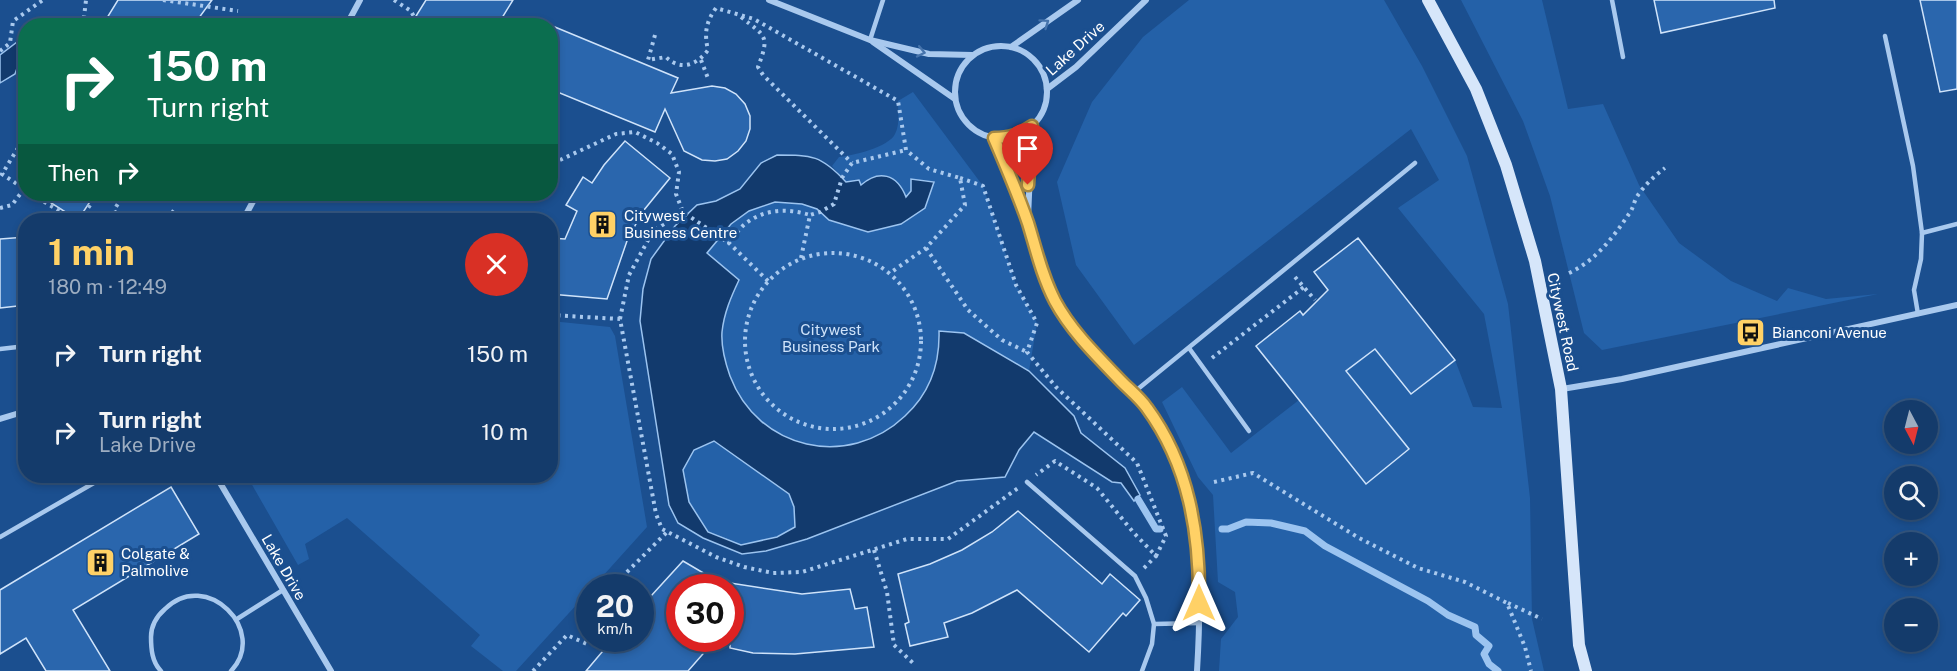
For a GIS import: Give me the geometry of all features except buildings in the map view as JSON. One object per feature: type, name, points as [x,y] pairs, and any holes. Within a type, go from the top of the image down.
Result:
[{"type":"main road","name":"Citywest Road","points":[[1428,0],[1476,89],[1506,165],[1535,261],[1561,389],[1579,645],[1587,671]]},
{"type":"street","points":[[350,18],[360,0]]},
{"type":"street","points":[[769,0],[870,40],[929,54],[972,55]]},
{"type":"street","points":[[1011,46],[1078,0]]},
{"type":"street","name":"Lake Drive","points":[[1047,89],[1076,68],[1146,0]]},
{"type":"street","points":[[870,40],[955,99]]},
{"type":"street","points":[[1011,46],[1025,52],[1044,74],[1047,89],[1046,102],[1041,116],[1021,134],[1008,138],[994,138],[968,125],[960,113],[955,99],[955,87],[958,75],[972,55],[984,49],[1011,46]]},
{"type":"street","points":[[1028,225],[1032,126]]},
{"type":"street","points":[[994,138],[1016,187],[1055,301],[1081,337],[1147,407],[1170,446],[1190,499],[1198,548],[1197,671]]},
{"type":"street","points":[[1561,389],[1622,379],[1957,305]]},
{"type":"street","points":[[0,419],[18,413]]},
{"type":"street","name":"Lake Drive","points":[[220,483],[331,671]]},
{"type":"lane","points":[[870,40],[883,0]]},
{"type":"lane","points":[[1612,0],[1623,57]]},
{"type":"lane","points":[[1885,36],[1913,166],[1922,233],[1921,259],[1914,290],[1918,314]]},
{"type":"lane","points":[[1133,393],[1414,163]]},
{"type":"lane","points":[[1922,233],[1957,224]]},
{"type":"lane","points":[[0,349],[18,347]]},
{"type":"lane","points":[[1189,348],[1249,431]]},
{"type":"lane","points":[[1027,482],[1134,576],[1146,598],[1154,624],[1152,644],[1142,671]]},
{"type":"lane","points":[[0,537],[94,483]]},
{"type":"lane","points":[[237,619],[283,590]]},
{"type":"lane","points":[[161,671],[151,652],[151,632],[157,617],[171,603],[186,597],[205,596],[221,603],[237,619],[242,632],[242,648],[235,667],[231,671]]},
{"type":"lane","points":[[1154,624],[1199,623]]},
{"type":"path","points":[[0,51],[10,43],[13,21],[43,0]]},
{"type":"path","points":[[163,0],[237,11]]},
{"type":"path","points":[[394,0],[411,11],[414,18]]},
{"type":"path","points":[[83,1],[83,18]]},
{"type":"path","points":[[655,35],[648,60],[666,57],[671,62],[689,65],[701,60],[708,50],[705,37],[708,19],[716,8],[754,19],[898,101],[906,150],[929,169],[983,186],[1016,285],[1037,323],[1027,352]]},
{"type":"path","points":[[738,15],[763,35],[766,43],[758,67],[763,75],[852,163]]},
{"type":"path","points":[[701,60],[710,81]]},
{"type":"path","points":[[560,160],[616,134],[635,132],[657,143],[672,154],[679,172],[676,194],[685,213],[729,243],[768,281]]},
{"type":"path","points":[[18,148],[2,174],[18,185]]},
{"type":"path","points":[[729,243],[744,224],[770,212],[794,210],[810,214],[820,212],[834,204],[842,178],[852,163],[906,150]]},
{"type":"path","points":[[1569,273],[1584,267],[1611,241],[1632,210],[1637,198],[1655,176],[1665,168]]},
{"type":"path","points":[[890,273],[926,248],[965,205],[960,178]]},
{"type":"path","points":[[0,208],[12,205],[18,198]]},
{"type":"path","points":[[43,201],[63,213]]},
{"type":"path","points":[[685,213],[653,231],[629,275],[620,319],[656,513],[662,529],[716,557],[744,567],[773,573],[802,573],[907,539],[948,539],[1055,461],[1096,488],[1156,556],[1166,536],[1137,463],[1056,387],[1027,352],[1002,340],[968,310],[926,248]]},
{"type":"path","points":[[801,258],[810,214]]},
{"type":"path","points":[[824,253],[848,254],[870,261],[890,273],[909,296],[920,324],[920,354],[911,382],[893,406],[868,422],[838,429],[809,426],[782,413],[760,392],[748,365],[745,335],[752,306],[768,281],[783,268],[801,258],[824,253]]},
{"type":"path","points":[[1287,267],[1315,300]]},
{"type":"path","points":[[1202,366],[1304,287]]},
{"type":"path","points":[[558,315],[620,319]]},
{"type":"path","points":[[1214,482],[1253,473],[1359,538],[1418,568],[1466,582],[1542,619]]},
{"type":"path","points":[[625,574],[667,531]]},
{"type":"path","points":[[874,550],[886,592],[894,645],[914,664]]},
{"type":"path","points":[[1507,603],[1525,647],[1531,671]]},
{"type":"path","points":[[533,671],[567,635],[576,639]]},
{"type":"green space","points":[[1189,0],[1384,0],[1422,66],[1467,156],[1508,304],[1530,498],[1532,619],[1544,671],[1219,671],[1221,639],[1238,617],[1235,592],[1218,582],[1213,495],[1198,477],[1162,402],[1182,387],[1231,453],[1299,400],[1366,484],[1409,449],[1346,371],[1375,349],[1411,394],[1455,360],[1473,407],[1502,408],[1484,314],[1398,208],[1439,180],[1411,129],[1134,345],[1076,265],[1057,182],[1092,102],[1143,37]]},
{"type":"green space","points":[[1461,0],[1542,0],[1568,109],[1603,104],[1639,185],[1679,243],[1731,281],[1777,301],[1788,288],[1826,299],[1878,294],[1602,350],[1584,333],[1550,196],[1523,121]]},
{"type":"green space","name":"Citywest Business Park","points":[[913,92],[983,186],[1016,285],[1037,323],[1029,371],[964,333],[939,331],[935,367],[927,389],[905,417],[882,434],[858,444],[832,447],[807,444],[783,436],[761,421],[743,401],[730,376],[722,343],[722,332],[728,305],[739,280],[707,253],[731,224],[749,211],[775,202],[802,204],[817,209],[829,220],[901,224],[911,191],[906,197],[891,180],[881,176],[875,176],[861,186],[846,182],[832,166],[839,157],[870,150],[891,139],[898,126],[898,101]]},
{"type":"green space","points":[[558,322],[610,327],[615,336],[647,527],[605,574],[576,574],[576,605],[516,671],[503,671],[471,646],[480,635],[347,518],[305,544],[309,559],[298,565],[251,483],[558,483]]},
{"type":"green space","points":[[714,440],[789,494],[794,507],[795,527],[777,537],[741,545],[708,532],[689,502],[683,470],[694,450]]},
{"type":"shaded area","points":[[18,41],[18,66],[15,74],[0,83],[0,55]]},
{"type":"shaded area","points":[[777,155],[808,156],[830,166],[846,182],[859,180],[861,185],[874,177],[887,176],[898,183],[906,197],[911,191],[911,179],[934,182],[925,208],[901,224],[868,232],[829,220],[817,209],[802,204],[775,202],[749,211],[731,224],[707,253],[739,280],[724,318],[723,349],[730,376],[743,401],[761,421],[783,435],[807,444],[832,447],[858,443],[882,433],[914,407],[927,388],[938,355],[939,331],[964,333],[1029,371],[1074,416],[1081,433],[1125,468],[1140,495],[1134,501],[1121,483],[1112,482],[1034,432],[1019,450],[1005,477],[957,481],[807,539],[766,551],[742,554],[703,538],[678,523],[669,505],[640,321],[643,289],[651,259],[675,226],[697,205],[716,201],[740,189],[761,163]],"holes":[[[714,441],[789,494],[794,507],[795,527],[777,537],[741,545],[708,532],[689,502],[683,470],[694,450]]]},
{"type":"waterway","points":[[1138,499],[1156,529],[1160,529]]},
{"type":"waterway","points":[[1222,529],[1246,522],[1271,523],[1305,531],[1325,546],[1428,601],[1448,615],[1475,627],[1476,635],[1489,646],[1484,654],[1489,664],[1498,671]]},
{"type":"place","name":"Citywest Business Centre","points":[[603,224]]},
{"type":"place","name":"Bianconi Avenue","points":[[1751,332]]},
{"type":"place","name":"Colgate & Palmolive","points":[[100,562]]},
{"type":"route","points":[[1028,185],[1032,126],[1021,134],[1008,138],[994,138],[1016,187],[1055,301],[1074,329],[1102,362],[1147,407],[1170,446],[1190,499],[1198,548],[1199,603]]}]
